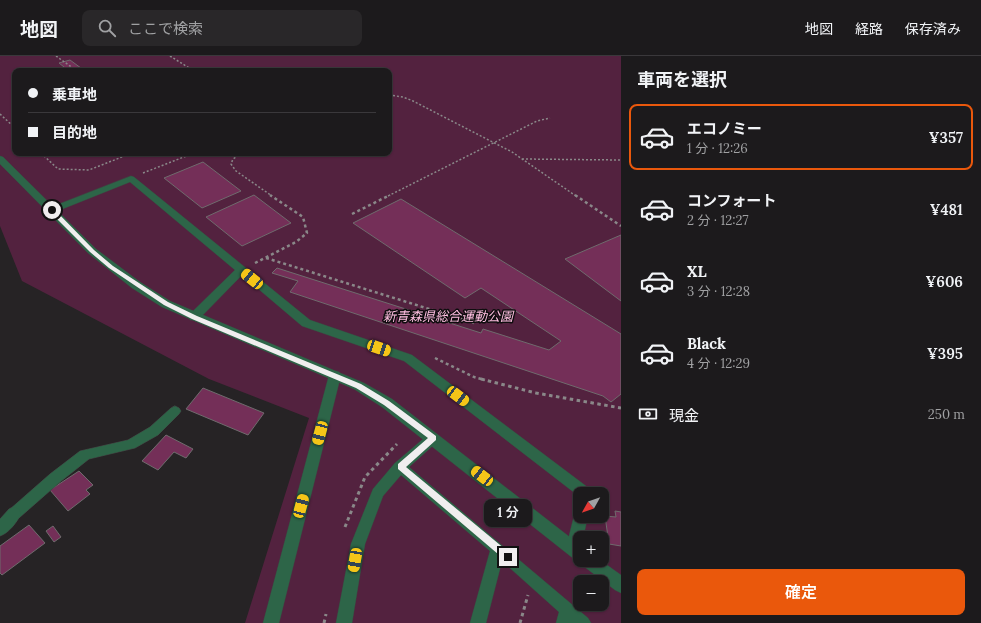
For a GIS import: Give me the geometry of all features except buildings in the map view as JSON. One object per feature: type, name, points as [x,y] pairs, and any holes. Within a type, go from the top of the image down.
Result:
[{"type":"street","points":[[0,159],[92,251],[111,267],[166,304],[335,375],[359,386],[387,403],[573,548]]},
{"type":"street","points":[[0,528],[14,514]]},
{"type":"street","points":[[597,567],[621,585]]},
{"type":"lane","points":[[52,210],[131,179],[245,268],[306,323],[408,358],[577,487]]},
{"type":"lane","points":[[194,317],[245,268]]},
{"type":"lane","points":[[271,623],[335,375]]},
{"type":"lane","points":[[14,514],[55,478],[85,455],[131,444],[154,432],[175,411]]},
{"type":"lane","points":[[344,623],[358,544],[378,493],[400,467],[433,438]]},
{"type":"lane","points":[[400,467],[498,549],[566,616],[583,623]]},
{"type":"lane","points":[[478,623],[498,549]]},
{"type":"path","points":[[56,56],[73,68]]},
{"type":"path","points":[[170,56],[189,68]]},
{"type":"path","points":[[392,95],[403,97],[413,101],[495,143],[522,159],[621,226]]},
{"type":"path","points":[[0,114],[12,125]]},
{"type":"path","points":[[352,214],[537,121],[550,118]]},
{"type":"path","points":[[44,156],[58,169],[89,170],[124,156]]},
{"type":"path","points":[[138,175],[186,156]]},
{"type":"path","points":[[238,156],[233,159],[232,164],[236,171],[303,217],[307,233],[296,242],[245,268]]},
{"type":"path","points":[[522,159],[621,160]]},
{"type":"path","points":[[266,258],[474,323]]},
{"type":"path","points":[[434,358],[474,377],[536,393],[621,408]]},
{"type":"green space","name":"新青森県総合運動公園","points":[[0,56],[621,56],[621,623],[245,623],[309,418],[209,379],[22,281],[0,226]]},
{"type":"route","points":[[52,210],[92,251],[111,267],[166,304],[359,386],[387,403],[433,438],[400,467],[508,557]]}]
